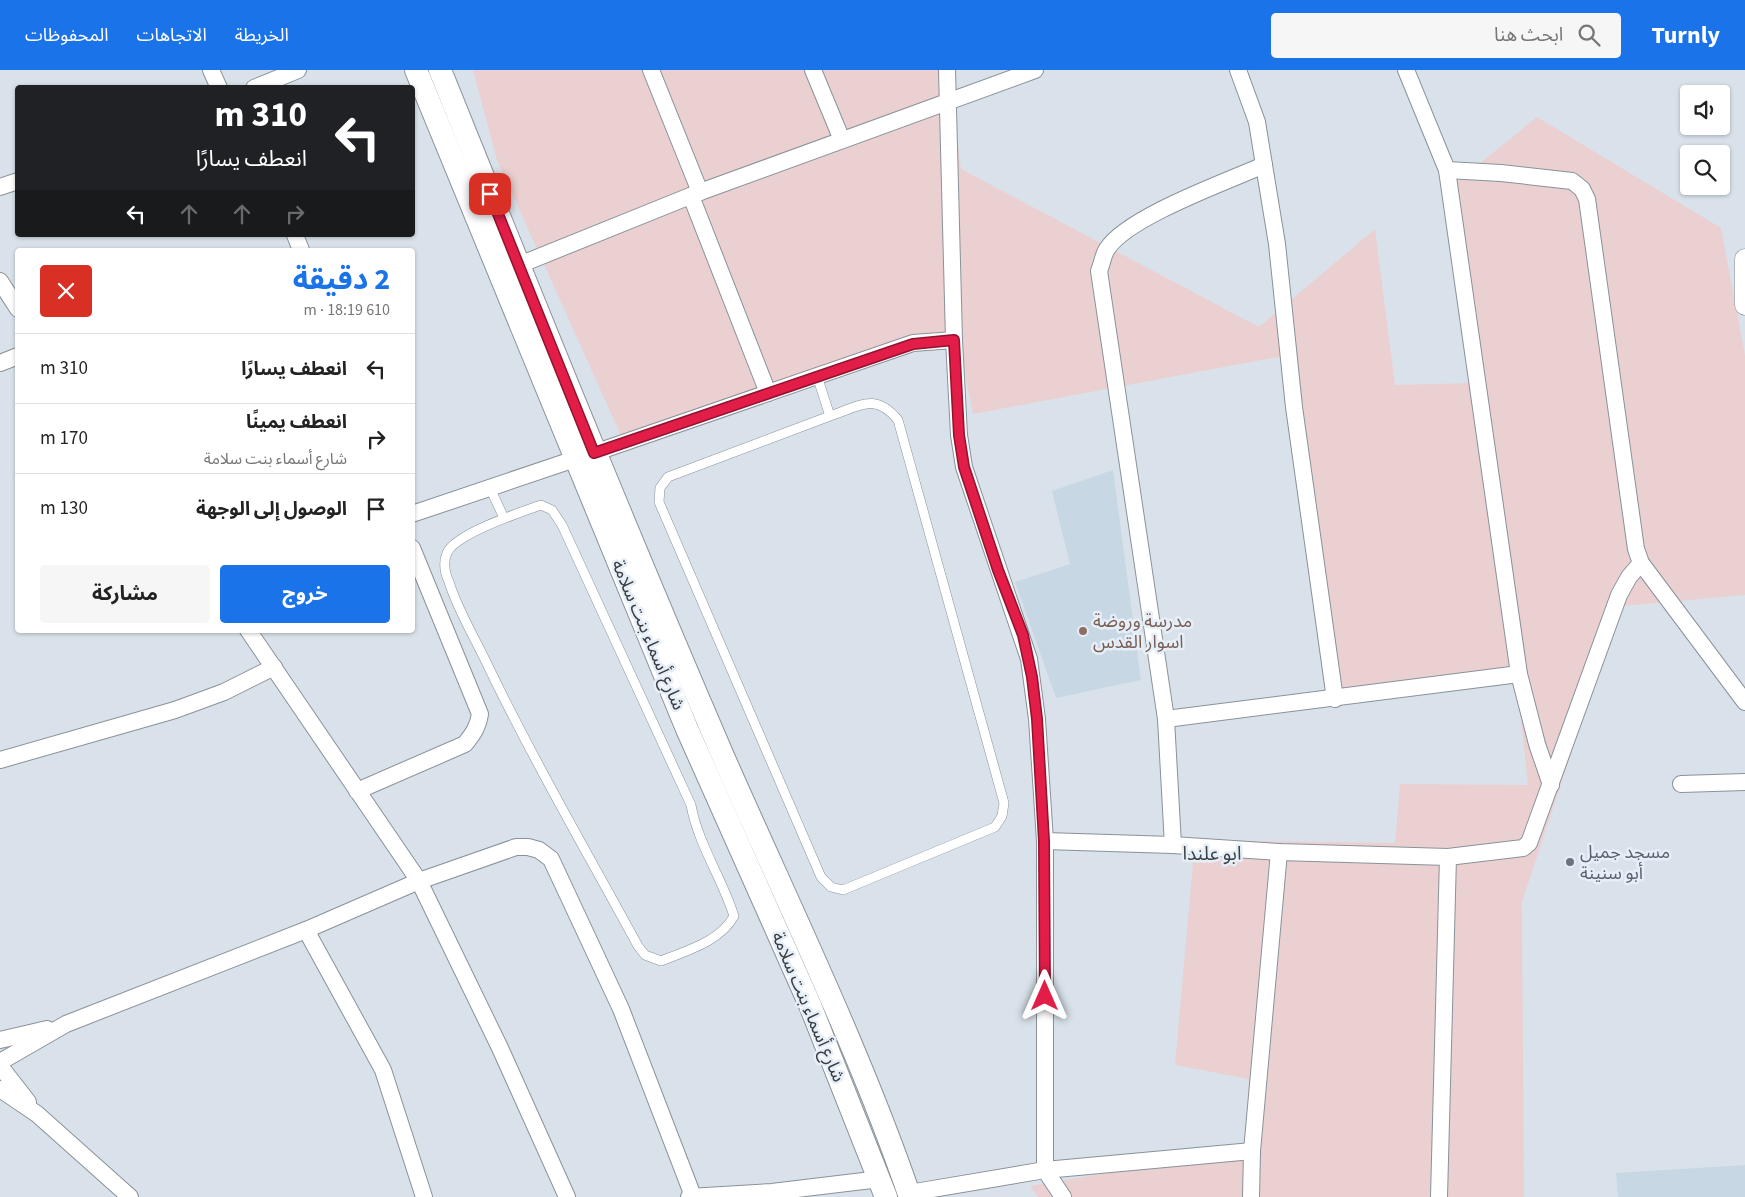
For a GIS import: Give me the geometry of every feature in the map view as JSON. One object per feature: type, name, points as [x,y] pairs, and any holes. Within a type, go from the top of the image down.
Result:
[{"type":"main road","name":"شارع أسماء بنت سلامة","points":[[416,70],[584,456],[724,758],[854,1052],[910,1195]]},
{"type":"main road","name":"شارع أسماء بنت سلامة","points":[[440,70],[519,265],[584,456],[687,729],[810,1005],[883,1188]]},
{"type":"street","points":[[212,70],[218,85]]},
{"type":"street","points":[[261,85],[298,70]]},
{"type":"street","points":[[652,70],[768,393]]},
{"type":"street","points":[[812,70],[842,140]]},
{"type":"street","points":[[947,70],[954,340],[959,435],[964,467],[1029,659],[1037,719],[1044,841],[1046,1170],[1063,1197]]},
{"type":"street","points":[[519,265],[695,194],[949,103],[1035,70]]},
{"type":"street","points":[[1238,70],[1257,122],[1277,244],[1294,408],[1335,699]]},
{"type":"street","points":[[1406,70],[1447,170],[1519,674],[1537,744],[1551,785]]},
{"type":"street","points":[[1173,845],[1166,720],[1100,270],[1106,249],[1131,228],[1160,210],[1264,165]]},
{"type":"street","points":[[1447,170],[1501,172],[1572,181],[1582,189],[1587,199],[1632,535],[1641,563],[1745,702]]},
{"type":"street","points":[[0,187],[15,183]]},
{"type":"street","points":[[1745,259],[1745,305]]},
{"type":"street","points":[[0,281],[15,304]]},
{"type":"street","points":[[415,513],[913,344],[954,340]]},
{"type":"street","points":[[0,363],[15,357]]},
{"type":"street","points":[[357,791],[465,744],[475,732],[478,723],[480,714],[415,555]]},
{"type":"street","points":[[1044,841],[1173,845],[1279,852],[1448,857],[1523,848],[1529,843],[1551,785],[1619,594],[1629,577],[1641,563]]},
{"type":"street","points":[[250,633],[419,881],[500,1048],[567,1197]]},
{"type":"street","points":[[0,760],[174,710],[224,692],[274,668]]},
{"type":"street","points":[[1166,720],[1519,674]]},
{"type":"street","points":[[1680,784],[1745,782]]},
{"type":"street","points":[[0,1040],[66,1024],[306,930],[419,881],[516,847],[528,847],[539,850],[551,859],[621,1009],[691,1197],[883,1188]]},
{"type":"street","points":[[1251,1197],[1252,1151],[1279,852]]},
{"type":"street","points":[[1439,1197],[1448,857]]},
{"type":"street","points":[[306,930],[383,1070],[424,1197]]},
{"type":"street","points":[[0,1062],[66,1024]]},
{"type":"street","points":[[0,1066],[38,1114]]},
{"type":"street","points":[[0,1089],[38,1114],[130,1197]]},
{"type":"street","points":[[910,1195],[1046,1170],[1252,1151]]},
{"type":"lane","points":[[817,376],[830,416]]},
{"type":"lane","points":[[872,402],[882,404],[898,420],[1004,803],[1002,816],[995,827],[842,890],[831,887],[821,877],[659,502],[660,488],[668,477],[830,416],[872,402]]},
{"type":"lane","points":[[490,488],[504,518]]},
{"type":"lane","points":[[541,505],[552,510],[562,526],[691,805],[695,826],[730,903],[734,916],[728,927],[687,950],[661,961],[646,956],[638,946],[575,834],[501,693],[449,582],[444,562],[448,551],[454,543],[504,518],[541,505]]},
{"type":"shaded area","points":[[473,70],[948,70],[961,169],[1259,327],[1375,229],[1395,385],[1471,383],[1443,193],[1537,117],[1721,228],[1745,355],[1745,595],[1612,607],[1586,709],[1522,902],[1524,1197],[1038,1197],[1030,1186],[1245,1150],[1249,1079],[1175,1065],[1195,840],[1395,843],[1400,784],[1528,785],[1516,673],[1335,697],[1283,356],[973,414],[956,328],[627,449],[497,160]]},
{"type":"shaded area","name":"مدرسة وروضة اسوار القدس","points":[[1113,470],[1141,680],[1056,698],[1015,582],[1070,564],[1052,491]]},
{"type":"shaded area","points":[[1745,1165],[1745,1197],[1618,1197],[1616,1173]]},
{"type":"place","name":"مدرسة وروضة اسوار القدس","points":[[1083,631]]},
{"type":"place","name":"مسجد جميل أبو سنينة","points":[[1570,862]]},
{"type":"district","name":"ابو علندا","points":[[1212,854]]},
{"type":"route","points":[[490,194],[594,453],[913,344],[954,340],[959,435],[964,467],[998,570],[1023,635],[1032,677],[1037,719],[1044,841],[1045,996]]}]
